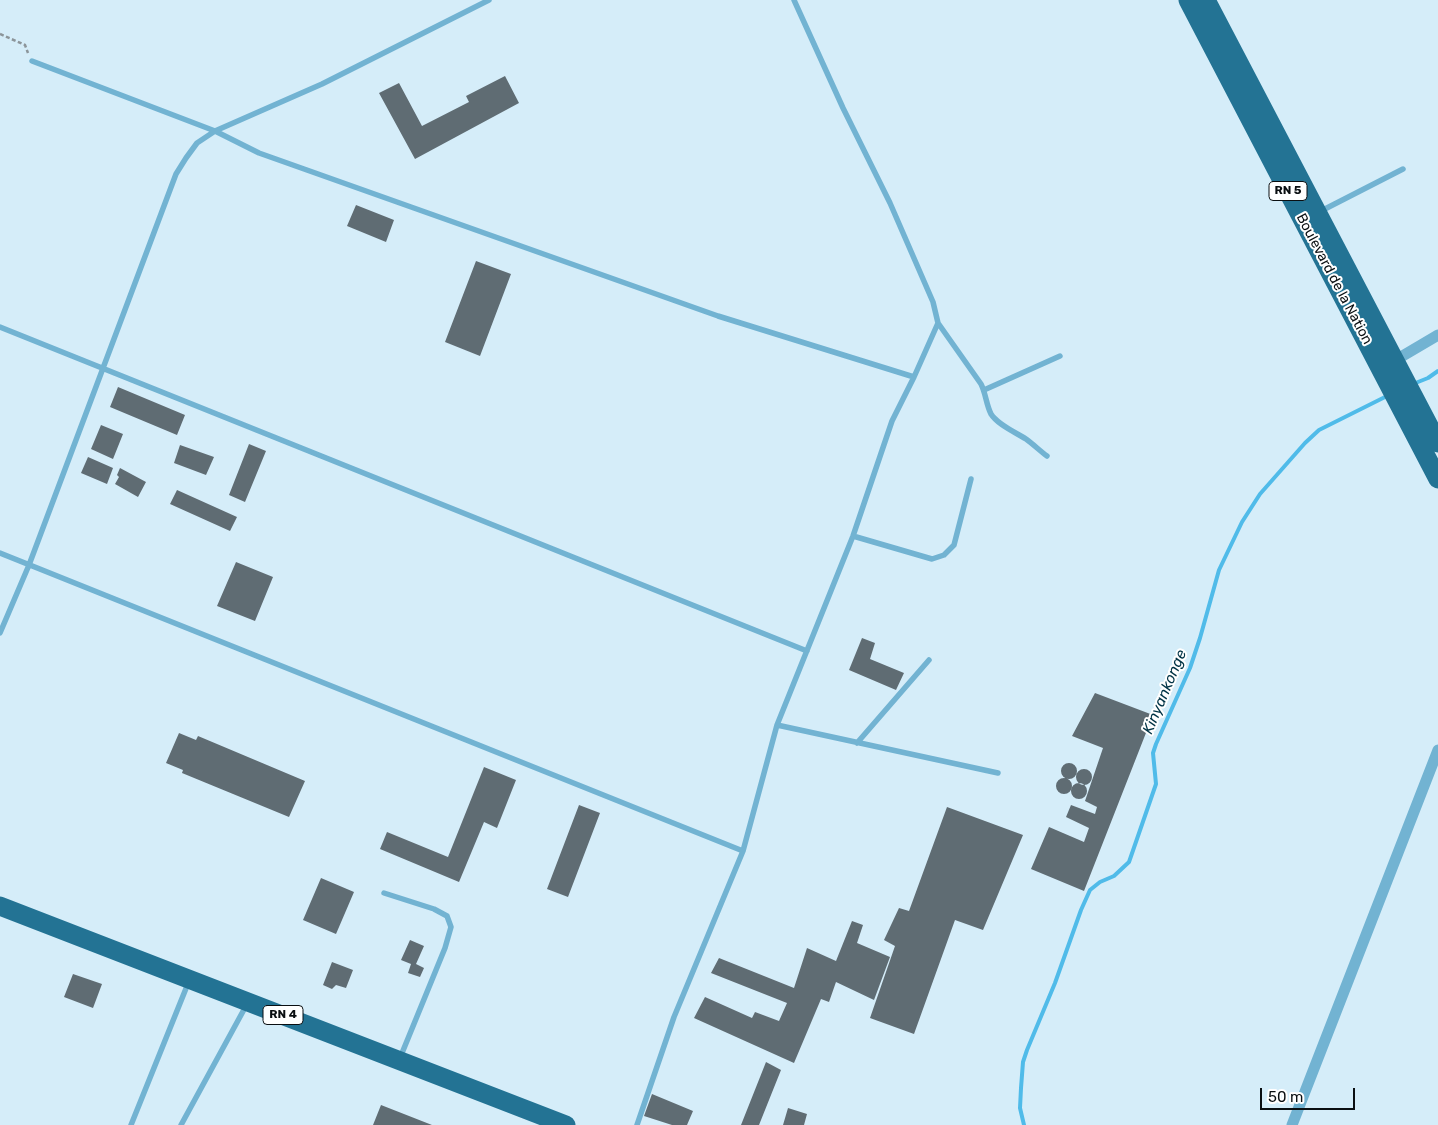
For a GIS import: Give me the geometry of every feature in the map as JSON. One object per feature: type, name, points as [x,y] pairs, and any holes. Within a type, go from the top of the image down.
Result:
[{"type":"main road","name":"Boulevard de la Nation","points":[[1188,0],[1394,372]]},
{"type":"main road","name":"Boulevard de la Nation","points":[[1206,0],[1317,212],[1394,372],[1438,479]]},
{"type":"main road","name":"Boulevard de la Nation","points":[[1407,401],[1438,443]]},
{"type":"main road","name":"RN 4","points":[[0,906],[566,1125]]},
{"type":"street","points":[[1394,372],[1438,335]]},
{"type":"street","points":[[1292,1125],[1438,750]]},
{"type":"lane","points":[[0,633],[29,565],[176,174],[197,143],[215,131],[322,84],[489,0]]},
{"type":"lane","points":[[794,0],[843,108],[890,203],[932,302],[938,323],[969,365],[984,390],[984,398],[992,416],[1028,440],[1047,456]]},
{"type":"lane","points":[[32,61],[215,131],[259,153],[709,313],[914,376]]},
{"type":"lane","points":[[1317,212],[1403,169]]},
{"type":"lane","points":[[636,1125],[674,1017],[743,850],[777,725],[854,536],[892,421],[938,323]]},
{"type":"lane","points":[[0,327],[807,651]]},
{"type":"lane","points":[[984,390],[1060,356]]},
{"type":"lane","points":[[854,536],[932,559],[944,555],[954,545],[971,479]]},
{"type":"lane","points":[[0,554],[743,850]]},
{"type":"lane","points":[[857,744],[929,660]]},
{"type":"lane","points":[[777,725],[857,744],[998,773]]},
{"type":"lane","points":[[384,893],[434,909],[447,916],[451,927],[445,948],[399,1060]]},
{"type":"lane","points":[[130,1125],[189,979]]},
{"type":"lane","points":[[181,1125],[248,1001]]},
{"type":"path","points":[[0,34],[25,45],[32,61]]},
{"type":"shaded area","points":[[0,0],[1438,0],[1438,1125],[0,1125]]},
{"type":"building","points":[[505,76],[519,103],[415,159],[379,93],[399,83],[422,126],[469,102],[466,96]]},
{"type":"building","points":[[356,205],[394,220],[386,242],[347,226]]},
{"type":"building","points":[[476,261],[511,274],[480,356],[445,342]]},
{"type":"building","points":[[118,387],[185,415],[177,435],[110,407]]},
{"type":"building","points":[[101,425],[123,434],[113,459],[91,449]]},
{"type":"building","points":[[249,444],[266,451],[245,502],[229,495]]},
{"type":"building","points":[[180,445],[214,457],[206,475],[174,463]]},
{"type":"building","points":[[88,457],[113,468],[107,484],[81,473]]},
{"type":"building","points":[[120,468],[146,482],[138,497],[115,484],[119,477],[117,475]]},
{"type":"building","points":[[177,490],[237,517],[230,531],[170,504]]},
{"type":"building","points":[[236,562],[273,577],[255,621],[217,606]]},
{"type":"building","points":[[862,638],[875,643],[870,659],[904,673],[896,690],[849,670]]},
{"type":"building","points":[[1095,693],[1153,715],[1084,891],[1031,869],[1049,827],[1084,842],[1089,828],[1066,817],[1071,805],[1095,814],[1097,807],[1085,801],[1103,748],[1072,736]]},
{"type":"building","points":[[179,733],[196,740],[198,736],[305,781],[289,817],[182,773],[183,770],[166,763]]},
{"type":"building","points":[[1069,763],[1077,771],[1069,779],[1061,771]]},
{"type":"building","points":[[484,767],[516,780],[497,828],[484,822],[459,882],[380,849],[387,832],[448,857]]},
{"type":"building","points":[[1084,769],[1092,777],[1084,785],[1076,777]]},
{"type":"building","points":[[1064,778],[1072,786],[1064,794],[1056,786]]},
{"type":"building","points":[[1079,783],[1087,791],[1079,799],[1071,791]]},
{"type":"building","points":[[579,805],[600,813],[568,897],[547,889]]},
{"type":"building","points":[[947,807],[1023,835],[983,930],[955,920],[914,1034],[870,1018],[895,946],[884,940],[899,908],[909,911]]},
{"type":"building","points":[[321,878],[354,892],[336,934],[303,920]]},
{"type":"building","points":[[852,921],[863,925],[857,943],[890,957],[874,1000],[836,982],[829,1002],[821,999],[794,1063],[694,1018],[705,997],[752,1018],[755,1012],[779,1021],[787,1003],[711,973],[719,958],[794,988],[807,948],[836,961]]},
{"type":"building","points":[[410,940],[424,946],[416,964],[424,968],[420,977],[408,973],[411,964],[401,960]]},
{"type":"building","points":[[332,962],[353,970],[346,988],[336,985],[332,989],[323,985]]},
{"type":"building","points":[[73,974],[102,984],[93,1008],[64,997]]},
{"type":"building","points":[[766,1062],[781,1070],[759,1125],[741,1125]]},
{"type":"building","points":[[652,1094],[693,1111],[687,1125],[672,1125],[644,1116]]},
{"type":"building","points":[[381,1105],[432,1125],[373,1125]]},
{"type":"building","points":[[788,1108],[807,1114],[804,1125],[783,1125]]},
{"type":"waterway","name":"Kinyankonge","points":[[1413,384],[1428,378],[1438,371]]},
{"type":"waterway","name":"Kinyankonge","points":[[1024,1125],[1020,1108],[1023,1062],[1027,1050],[1055,983],[1090,890],[1100,882],[1114,876],[1129,862],[1156,784],[1153,753],[1190,668],[1219,570],[1242,522],[1260,494],[1319,430],[1389,395]]}]
